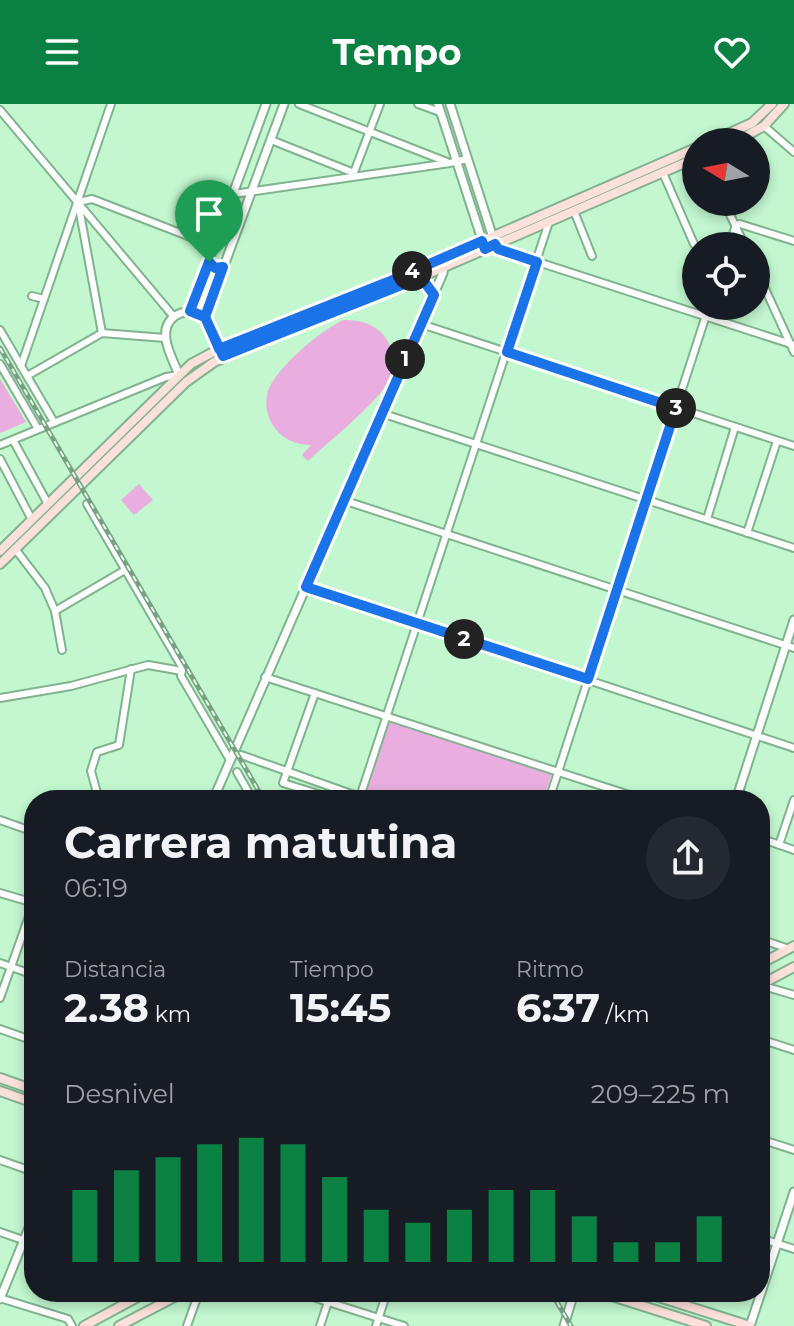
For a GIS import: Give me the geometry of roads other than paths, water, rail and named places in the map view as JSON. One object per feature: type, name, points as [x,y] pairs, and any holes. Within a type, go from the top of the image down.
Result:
[{"type":"main road","points":[[741,128],[752,123],[772,104]]},
{"type":"main road","points":[[760,128],[784,104]]},
{"type":"main road","points":[[0,551],[179,375],[221,352],[484,245],[682,154]]},
{"type":"main road","points":[[494,240],[574,211],[682,164]]},
{"type":"main road","points":[[0,564],[186,382],[221,352],[414,280],[444,262]]},
{"type":"main road","points":[[414,280],[426,284],[434,295]]},
{"type":"main road","points":[[92,462],[90,470],[97,471]]},
{"type":"main road","points":[[60,492],[66,492],[67,500]]},
{"type":"main road","points":[[770,959],[791,947]]},
{"type":"main road","points":[[770,980],[794,967]]},
{"type":"main road","points":[[0,1078],[24,1086]]},
{"type":"main road","points":[[0,1091],[24,1099]]},
{"type":"main road","points":[[84,1326],[128,1302]]},
{"type":"main road","points":[[119,1326],[165,1302]]},
{"type":"main road","points":[[630,1302],[706,1326]]},
{"type":"main road","points":[[674,1302],[750,1326]]},
{"type":"street","points":[[21,366],[111,104]]},
{"type":"street","points":[[190,311],[266,104]]},
{"type":"street","points":[[205,317],[284,104]]},
{"type":"street","points":[[299,104],[453,163]]},
{"type":"street","points":[[353,174],[380,104]]},
{"type":"street","points":[[418,104],[439,108],[453,163],[484,245]]},
{"type":"street","points":[[450,104],[498,249],[682,308]]},
{"type":"street","points":[[0,110],[174,317]]},
{"type":"street","points":[[445,126],[456,123]]},
{"type":"street","points":[[764,126],[794,152]]},
{"type":"street","points":[[271,140],[353,174]]},
{"type":"street","points":[[234,194],[467,159]]},
{"type":"street","points":[[663,173],[689,232]]},
{"type":"street","points":[[78,202],[92,199],[214,246]]},
{"type":"street","points":[[78,202],[102,333]]},
{"type":"street","points":[[574,211],[592,256]]},
{"type":"street","points":[[731,216],[739,232]]},
{"type":"street","points":[[363,790],[549,221]]},
{"type":"street","points":[[736,225],[742,224],[794,241]]},
{"type":"street","points":[[734,232],[736,225]]},
{"type":"street","points":[[209,262],[215,268],[223,267]]},
{"type":"street","points":[[217,790],[434,295],[444,262]]},
{"type":"street","points":[[32,296],[44,299]]},
{"type":"street","points":[[770,298],[794,352]]},
{"type":"street","points":[[0,445],[166,377],[179,375],[165,338],[166,327],[174,317],[190,311],[205,317],[221,352]]},
{"type":"street","points":[[552,790],[705,320]]},
{"type":"street","points":[[718,320],[792,344]]},
{"type":"street","points":[[421,324],[794,446]]},
{"type":"street","points":[[0,330],[54,422]]},
{"type":"street","points":[[27,376],[102,333],[165,338]]},
{"type":"street","points":[[0,364],[38,429]]},
{"type":"street","points":[[381,413],[794,548]]},
{"type":"street","points":[[707,519],[735,427]]},
{"type":"street","points":[[13,440],[48,504]]},
{"type":"street","points":[[747,533],[777,441]]},
{"type":"street","points":[[0,459],[32,520]]},
{"type":"street","points":[[343,500],[790,646]]},
{"type":"street","points":[[87,504],[182,667],[181,676],[230,760]]},
{"type":"street","points":[[16,550],[45,588],[55,611],[62,650]]},
{"type":"street","points":[[55,611],[125,570]]},
{"type":"street","points":[[306,587],[794,748]]},
{"type":"street","points":[[739,790],[790,646],[794,620]]},
{"type":"street","points":[[0,698],[71,686],[148,665],[182,671]]},
{"type":"street","points":[[96,790],[91,771],[97,752],[119,745],[131,669]]},
{"type":"street","points":[[265,677],[615,790]]},
{"type":"street","points":[[306,790],[284,783],[315,693]]},
{"type":"street","points":[[241,755],[338,790]]},
{"type":"street","points":[[237,772],[247,790]]},
{"type":"street","points":[[779,845],[794,800]]},
{"type":"street","points":[[0,820],[24,828]]},
{"type":"street","points":[[770,842],[794,850]]},
{"type":"street","points":[[0,893],[24,900]]},
{"type":"street","points":[[0,998],[24,931]]},
{"type":"street","points":[[770,942],[791,947]]},
{"type":"street","points":[[0,963],[24,972]]},
{"type":"street","points":[[770,988],[794,995]]},
{"type":"street","points":[[0,1029],[24,1037]]},
{"type":"street","points":[[770,1042],[794,1050]]},
{"type":"street","points":[[770,1142],[794,1150]]},
{"type":"street","points":[[0,1160],[24,1168]]},
{"type":"street","points":[[770,1265],[794,1192]]},
{"type":"street","points":[[0,1232],[23,1240],[0,1298],[68,1319],[72,1326]]},
{"type":"street","points":[[770,1241],[794,1249]]},
{"type":"street","points":[[187,1326],[195,1302]]},
{"type":"street","points":[[320,1326],[328,1302],[378,1322],[404,1326]]},
{"type":"street","points":[[378,1322],[384,1302]]},
{"type":"street","points":[[564,1326],[571,1302]]},
{"type":"street","points":[[750,1326],[758,1302]]},
{"type":"railway","points":[[0,348],[258,790]]},
{"type":"railway","points":[[557,1302],[571,1326]]}]
